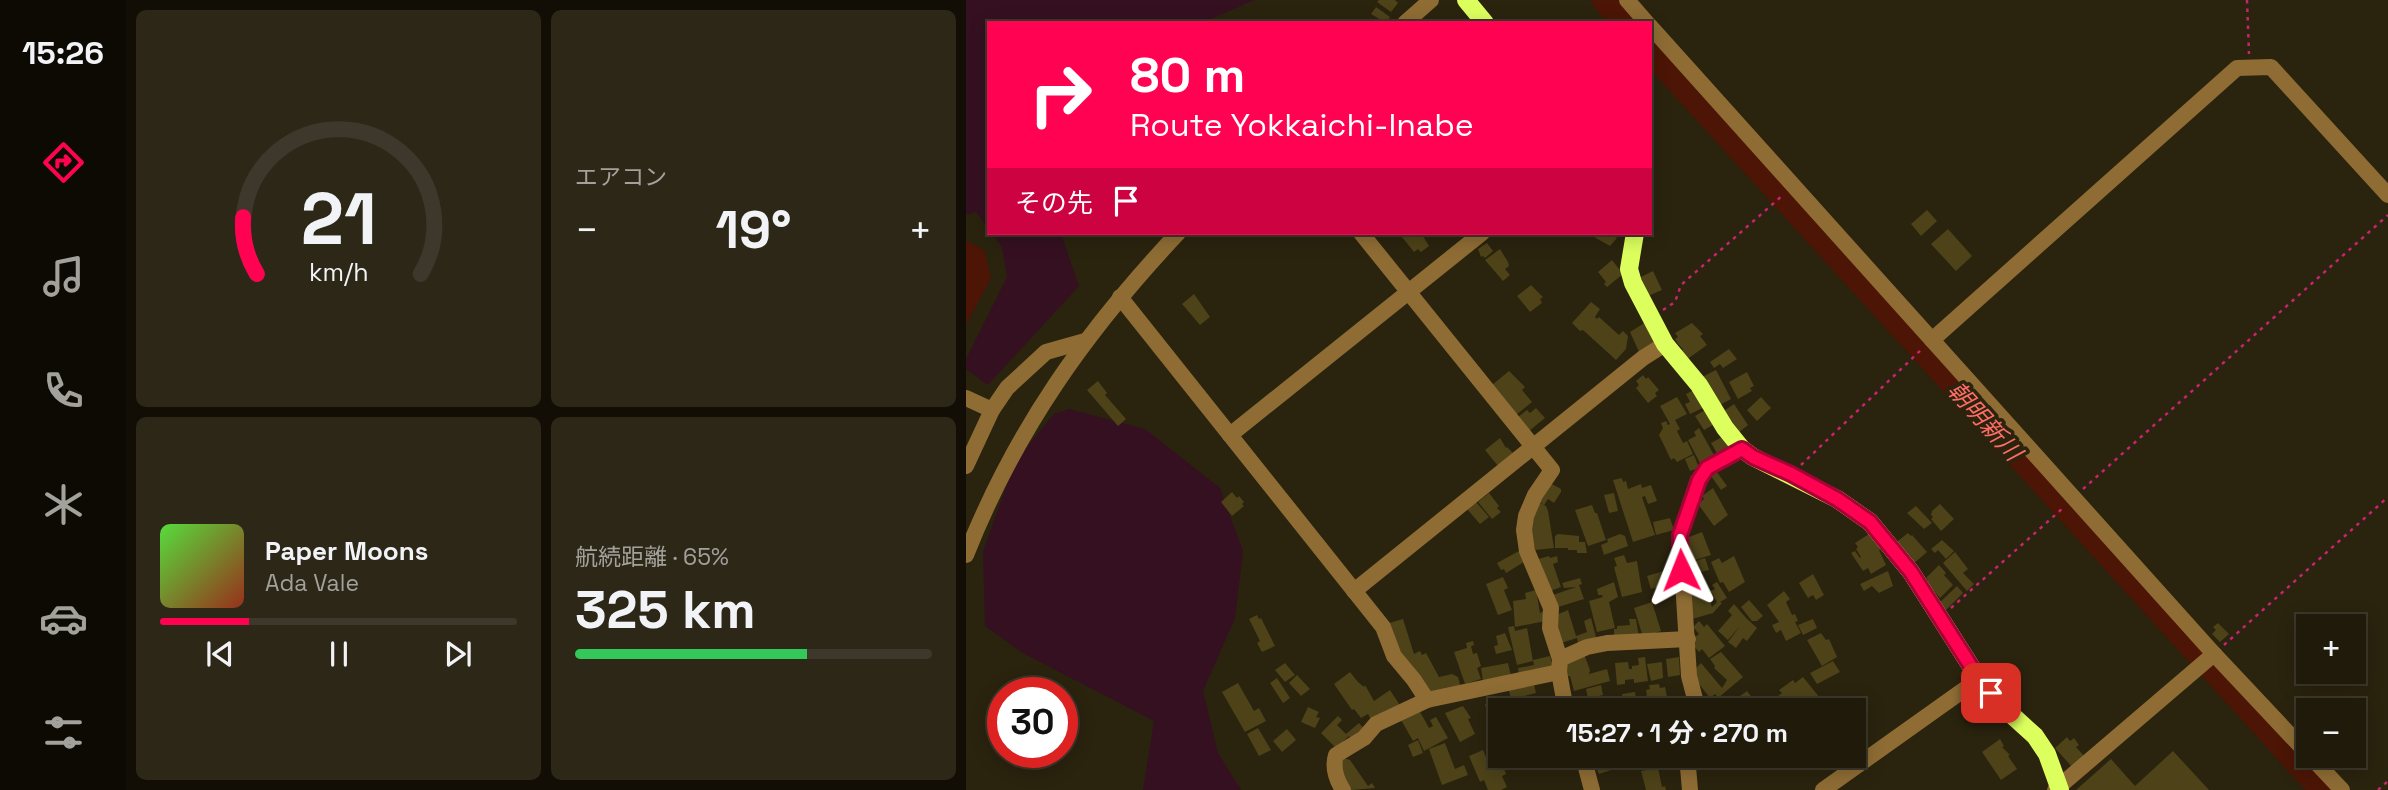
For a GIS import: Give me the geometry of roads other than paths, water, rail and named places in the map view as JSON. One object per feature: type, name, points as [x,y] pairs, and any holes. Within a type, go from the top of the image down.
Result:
[{"type":"main road","points":[[1466,0],[1483,21]]},
{"type":"main road","points":[[1636,235],[1629,269],[1633,283],[1665,344],[1699,385],[1725,429],[1742,449],[1753,457],[1837,499],[1870,522],[1911,572],[1979,679],[2003,707],[2035,736],[2047,754],[2059,789]]},
{"type":"street","points":[[1407,21],[1431,0]]},
{"type":"street","points":[[1628,0],[1646,21]]},
{"type":"street","points":[[1652,27],[1928,344],[2074,498],[2208,659],[2296,743]]},
{"type":"street","points":[[1928,344],[2237,68],[2271,67],[2388,195]]},
{"type":"street","points":[[966,555],[1008,460],[1041,404],[1120,297],[1176,235]]},
{"type":"street","points":[[1363,235],[1552,470],[1535,495],[1526,516],[1524,530],[1527,551],[1551,608],[1550,628],[1560,665],[1564,698]]},
{"type":"street","points":[[1230,435],[1479,235]]},
{"type":"street","points":[[1120,297],[1383,627],[1394,656],[1415,680],[1427,700]]},
{"type":"street","points":[[966,466],[992,410],[1007,388],[1046,352],[1085,341]]},
{"type":"street","points":[[1353,591],[1643,358],[1665,344]]},
{"type":"street","points":[[966,398],[992,410]]},
{"type":"street","points":[[1695,698],[1689,676],[1680,535],[1699,480],[1707,468],[1742,449]]},
{"type":"street","points":[[1343,790],[1333,765],[1336,755],[1363,738],[1376,724],[1427,700],[1560,665],[1587,647],[1607,643],[1688,639]]},
{"type":"street","points":[[2059,789],[2208,659]]},
{"type":"street","points":[[1823,790],[1979,679]]},
{"type":"street","points":[[1586,768],[1592,790]]},
{"type":"street","points":[[1688,768],[1690,790]]},
{"type":"street","points":[[2321,768],[2342,790]]},
{"type":"waterway","name":"朝明新川","points":[[1603,0],[1622,21]]},
{"type":"waterway","name":"朝明新川","points":[[1652,54],[2321,790]]}]
